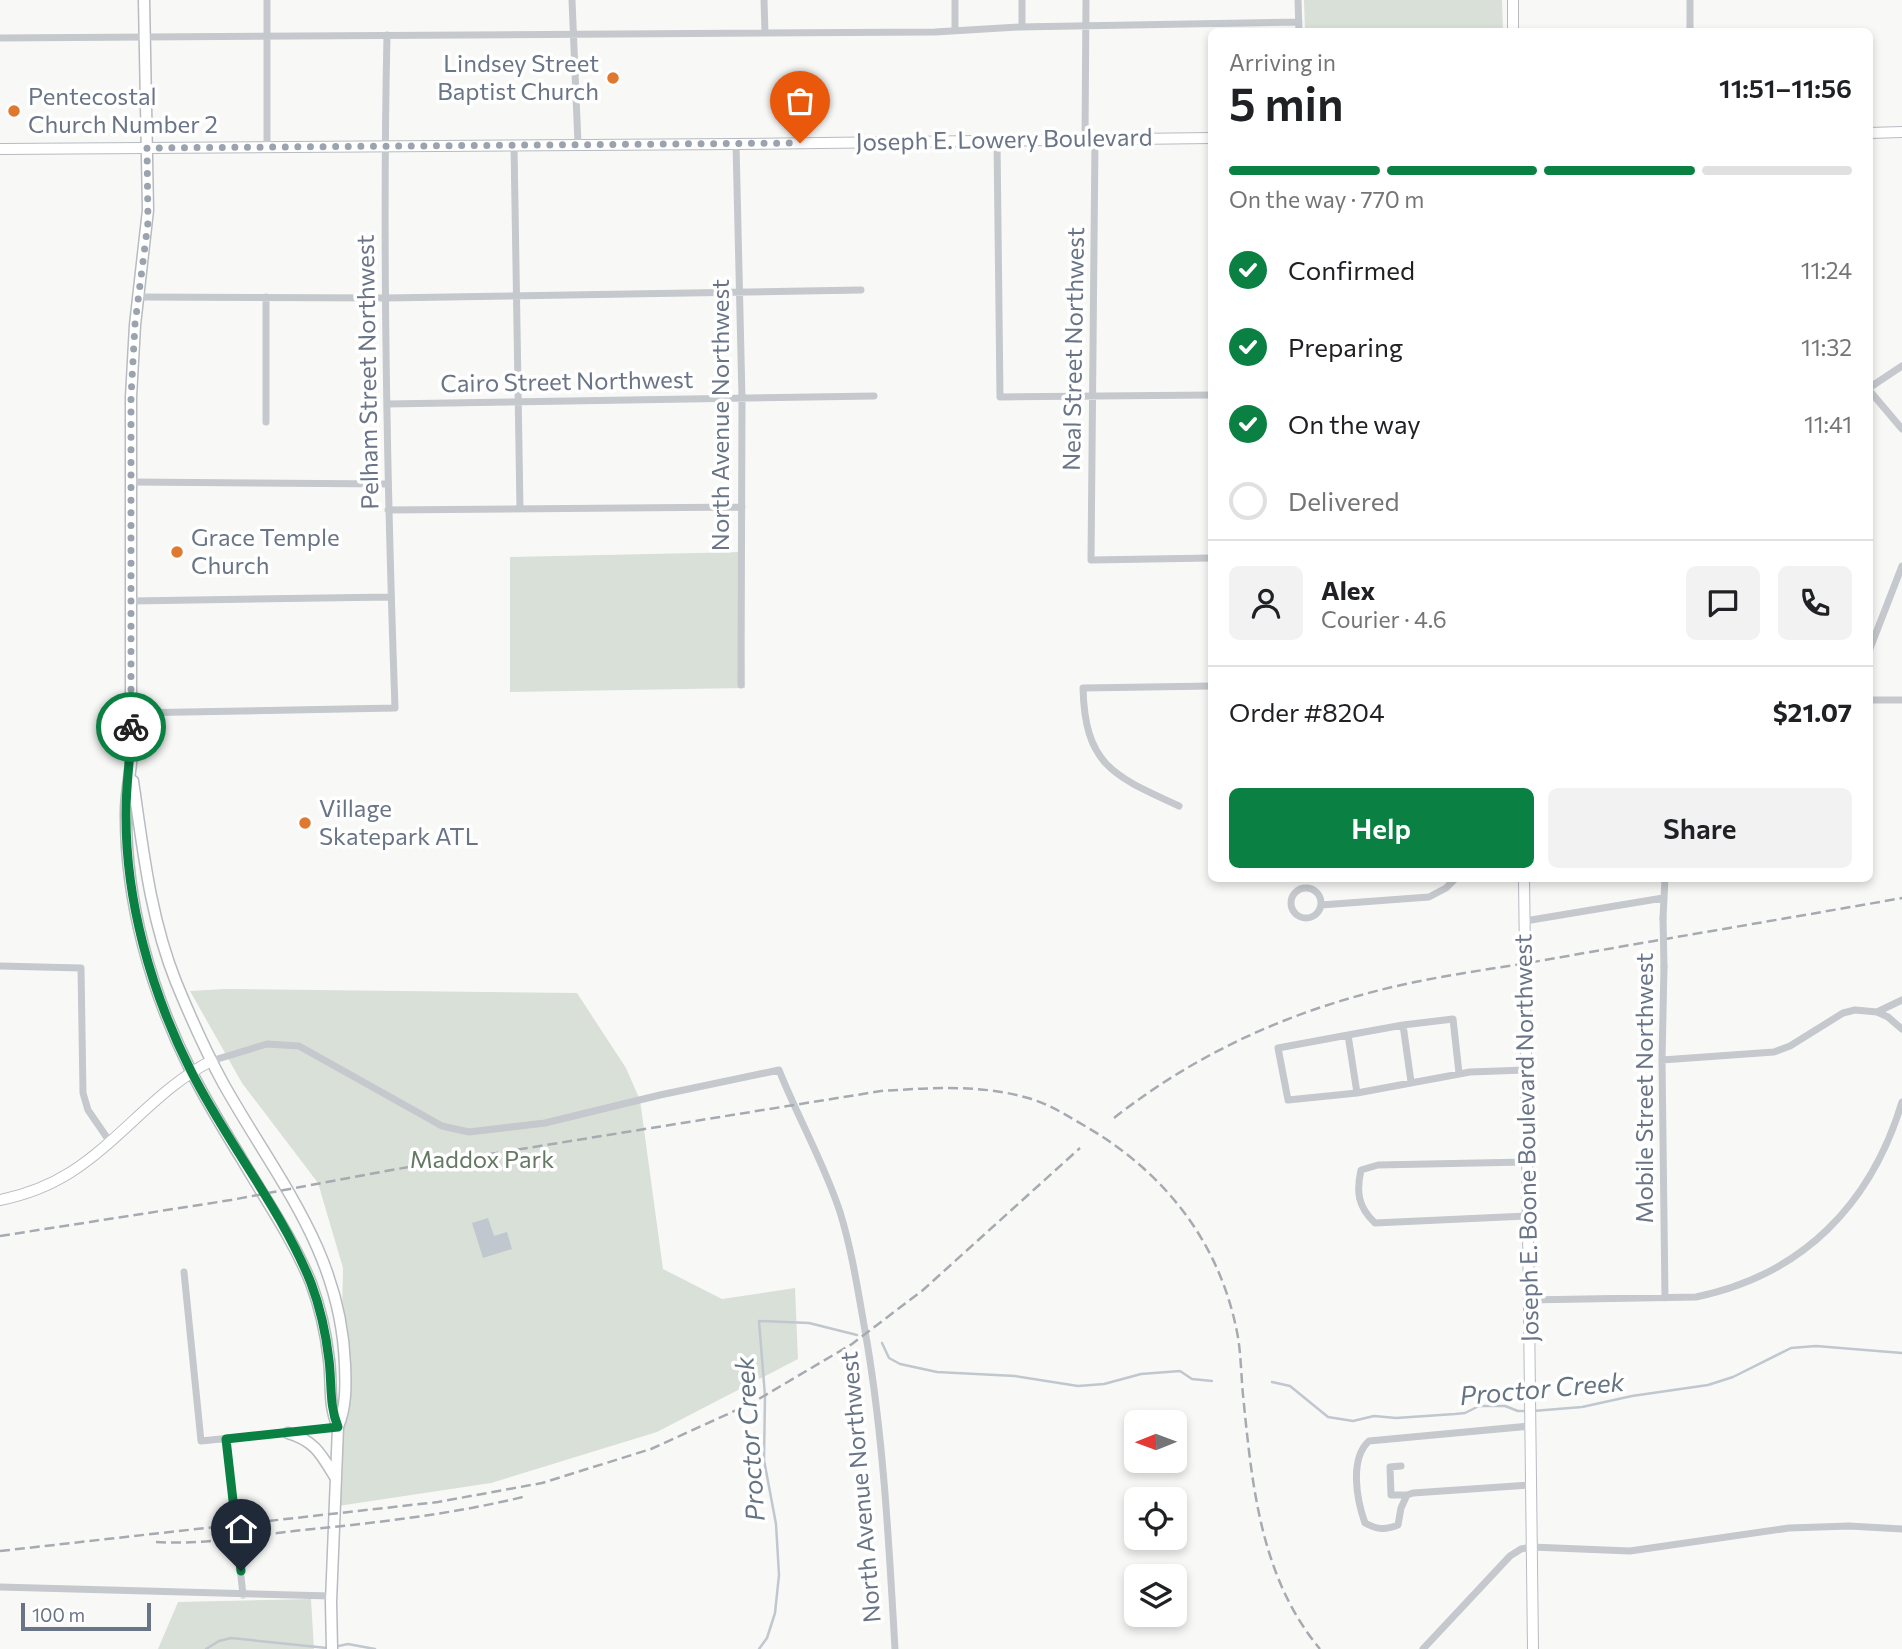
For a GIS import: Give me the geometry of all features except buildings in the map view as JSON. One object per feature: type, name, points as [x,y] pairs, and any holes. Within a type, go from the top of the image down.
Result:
[{"type":"main road","points":[[144,0],[148,222],[138,297],[131,397],[131,764],[126,809],[132,883],[137,917],[156,989],[191,1072],[287,1234],[311,1285],[326,1336],[331,1410],[338,1427]]},
{"type":"main road","points":[[1513,0],[1513,28]]},
{"type":"main road","points":[[1873,133],[1902,132]]},
{"type":"main road","name":"Joseph E. Lowery Boulevard","points":[[0,149],[1208,138]]},
{"type":"main road","points":[[131,764],[148,889],[176,982],[211,1061],[307,1222],[336,1296],[345,1355],[345,1409],[338,1427],[331,1596],[332,1644]]},
{"type":"main road","name":"Joseph E. Boone Boulevard Northwest","points":[[1524,882],[1533,1649]]},
{"type":"main road","points":[[0,1200],[28,1193],[58,1180],[88,1161],[175,1083],[211,1061]]},
{"type":"main road","points":[[288,1433],[313,1444],[336,1478]]},
{"type":"street","points":[[267,0],[267,147]]},
{"type":"street","points":[[572,0],[578,145]]},
{"type":"street","points":[[764,0],[765,33]]},
{"type":"street","points":[[955,0],[955,30]]},
{"type":"street","points":[[1022,0],[1022,27]]},
{"type":"street","name":"Neal Street Northwest","points":[[1086,0],[1093,396],[1091,560],[1208,558]]},
{"type":"street","points":[[1298,0],[1299,28]]},
{"type":"street","points":[[1690,0],[1690,28]]},
{"type":"street","points":[[0,38],[765,33],[1298,22]]},
{"type":"street","name":"Pelham Street Northwest","points":[[131,713],[395,708],[388,510],[384,146],[387,35]]},
{"type":"street","points":[[997,140],[1000,397],[1208,395]]},
{"type":"street","name":"North Avenue Northwest","points":[[736,144],[742,398],[741,685]]},
{"type":"street","points":[[514,145],[520,509]]},
{"type":"street","points":[[138,297],[386,298],[861,290]]},
{"type":"street","points":[[266,297],[266,422]]},
{"type":"street","points":[[1873,386],[1902,366]]},
{"type":"street","points":[[1873,394],[1902,429]]},
{"type":"street","name":"Cairo Street Northwest","points":[[387,404],[874,396]]},
{"type":"street","points":[[131,482],[388,484]]},
{"type":"street","points":[[388,510],[742,507]]},
{"type":"street","points":[[1873,641],[1902,566]]},
{"type":"street","points":[[131,601],[391,597]]},
{"type":"street","points":[[1179,806],[1127,782],[1102,760],[1086,728],[1083,688],[1208,687]]},
{"type":"street","points":[[1873,700],[1902,700]]},
{"type":"street","points":[[1321,905],[1429,897],[1452,882]]},
{"type":"street","name":"Mobile Street Northwest","points":[[1665,882],[1662,1060],[1665,1298]]},
{"type":"street","points":[[1308,887],[1316,892],[1321,905],[1316,914],[1306,918],[1293,911],[1291,901],[1295,892],[1308,887]]},
{"type":"street","points":[[1525,920],[1663,898]]},
{"type":"street","points":[[0,966],[81,968],[83,1093],[88,1111],[110,1142]]},
{"type":"street","points":[[1877,1012],[1902,1000]]},
{"type":"street","points":[[1662,1060],[1774,1052],[1790,1046],[1843,1013],[1855,1010],[1877,1012],[1888,1017],[1902,1030]]},
{"type":"street","points":[[1459,1073],[1453,1019],[1403,1025],[1278,1048],[1288,1100],[1357,1093],[1459,1073],[1525,1070]]},
{"type":"street","points":[[1403,1025],[1411,1083]]},
{"type":"street","points":[[1348,1035],[1357,1093]]},
{"type":"street","name":"North Avenue Northwest","points":[[211,1061],[267,1044],[299,1046],[442,1126],[470,1132],[545,1123],[660,1094],[779,1070],[822,1164],[852,1261],[880,1429],[895,1649]]},
{"type":"street","points":[[1528,1300],[1696,1297],[1723,1291],[1781,1265],[1810,1245],[1848,1209],[1868,1181],[1884,1151],[1902,1102]]},
{"type":"street","points":[[1526,1162],[1378,1165],[1361,1170],[1358,1183],[1364,1213],[1375,1223],[1527,1216]]},
{"type":"street","points":[[184,1272],[201,1441],[338,1427]]},
{"type":"street","points":[[1407,1495],[1398,1525],[1388,1529],[1376,1529],[1365,1523],[1359,1508],[1357,1474],[1361,1448],[1369,1441],[1530,1422]]},
{"type":"street","points":[[226,1439],[243,1595]]},
{"type":"street","points":[[1401,1466],[1390,1467],[1391,1495],[1531,1485]]},
{"type":"street","points":[[1423,1649],[1510,1556],[1521,1549],[1630,1550],[1788,1528],[1849,1526],[1902,1529]]},
{"type":"street","points":[[0,1587],[331,1596]]},
{"type":"green space","points":[[1304,0],[1502,0],[1503,28],[1305,28]]},
{"type":"green space","points":[[742,552],[745,688],[510,692],[510,557]]},
{"type":"green space","name":"Maddox Park","points":[[225,989],[577,993],[626,1068],[640,1100],[663,1269],[722,1299],[795,1288],[798,1359],[657,1432],[491,1483],[338,1506],[343,1268],[318,1183],[242,1083],[190,991]]},
{"type":"green space","points":[[311,1599],[314,1649],[158,1649],[178,1602]]},
{"type":"shaded area","points":[[488,1218],[494,1236],[507,1232],[512,1249],[483,1258],[472,1223]]},
{"type":"waterway","name":"Proctor Creek","points":[[759,1649],[767,1638],[775,1613],[779,1575],[776,1524],[764,1460],[765,1396],[759,1321],[809,1323],[857,1335]]},
{"type":"waterway","name":"Proctor Creek","points":[[882,1343],[889,1358],[900,1364],[937,1372],[1015,1376],[1078,1386],[1104,1384],[1141,1374],[1180,1371],[1192,1379],[1212,1381]]},
{"type":"waterway","name":"Proctor Creek","points":[[1533,1411],[1582,1407],[1632,1396],[1708,1385],[1733,1377],[1791,1348],[1816,1346],[1902,1353]]},
{"type":"waterway","name":"Proctor Creek","points":[[1272,1382],[1290,1386],[1328,1417],[1353,1421],[1374,1416],[1396,1418],[1465,1413],[1479,1406],[1505,1406],[1526,1411]]},
{"type":"waterway","name":"Proctor Creek","points":[[206,1649],[231,1638],[327,1648]]},
{"type":"waterway","name":"Proctor Creek","points":[[334,1647],[348,1644],[375,1649]]},
{"type":"railway","points":[[1114,1118],[1183,1070],[1219,1050],[1256,1032],[1334,1003],[1452,975],[1902,898]]},
{"type":"railway","points":[[0,1236],[881,1091],[973,1089],[1028,1098],[1085,1126],[1140,1165],[1184,1212],[1202,1239],[1229,1299],[1237,1332],[1250,1462],[1262,1528],[1284,1591],[1300,1621],[1320,1649]]},
{"type":"railway","points":[[0,1551],[438,1502],[542,1483],[651,1449],[752,1403],[852,1344],[923,1290],[1080,1148]]},
{"type":"railway","points":[[156,1542],[208,1541],[382,1521],[527,1496]]},
{"type":"way so far","points":[[131,727],[130,431],[135,324],[148,222],[147,148],[800,143]]},
{"type":"place","name":"Lindsey Street Baptist Church","points":[[613,78]]},
{"type":"place","name":"Pentecostal Church Number 2","points":[[14,111]]},
{"type":"place","name":"Grace Temple Church","points":[[177,552]]},
{"type":"place","name":"Village Skatepark ATL","points":[[305,823]]},
{"type":"route","points":[[131,727],[131,764],[126,809],[128,849],[137,917],[151,974],[191,1072],[303,1264],[326,1336],[331,1410],[338,1427],[226,1439],[241,1571]]}]
